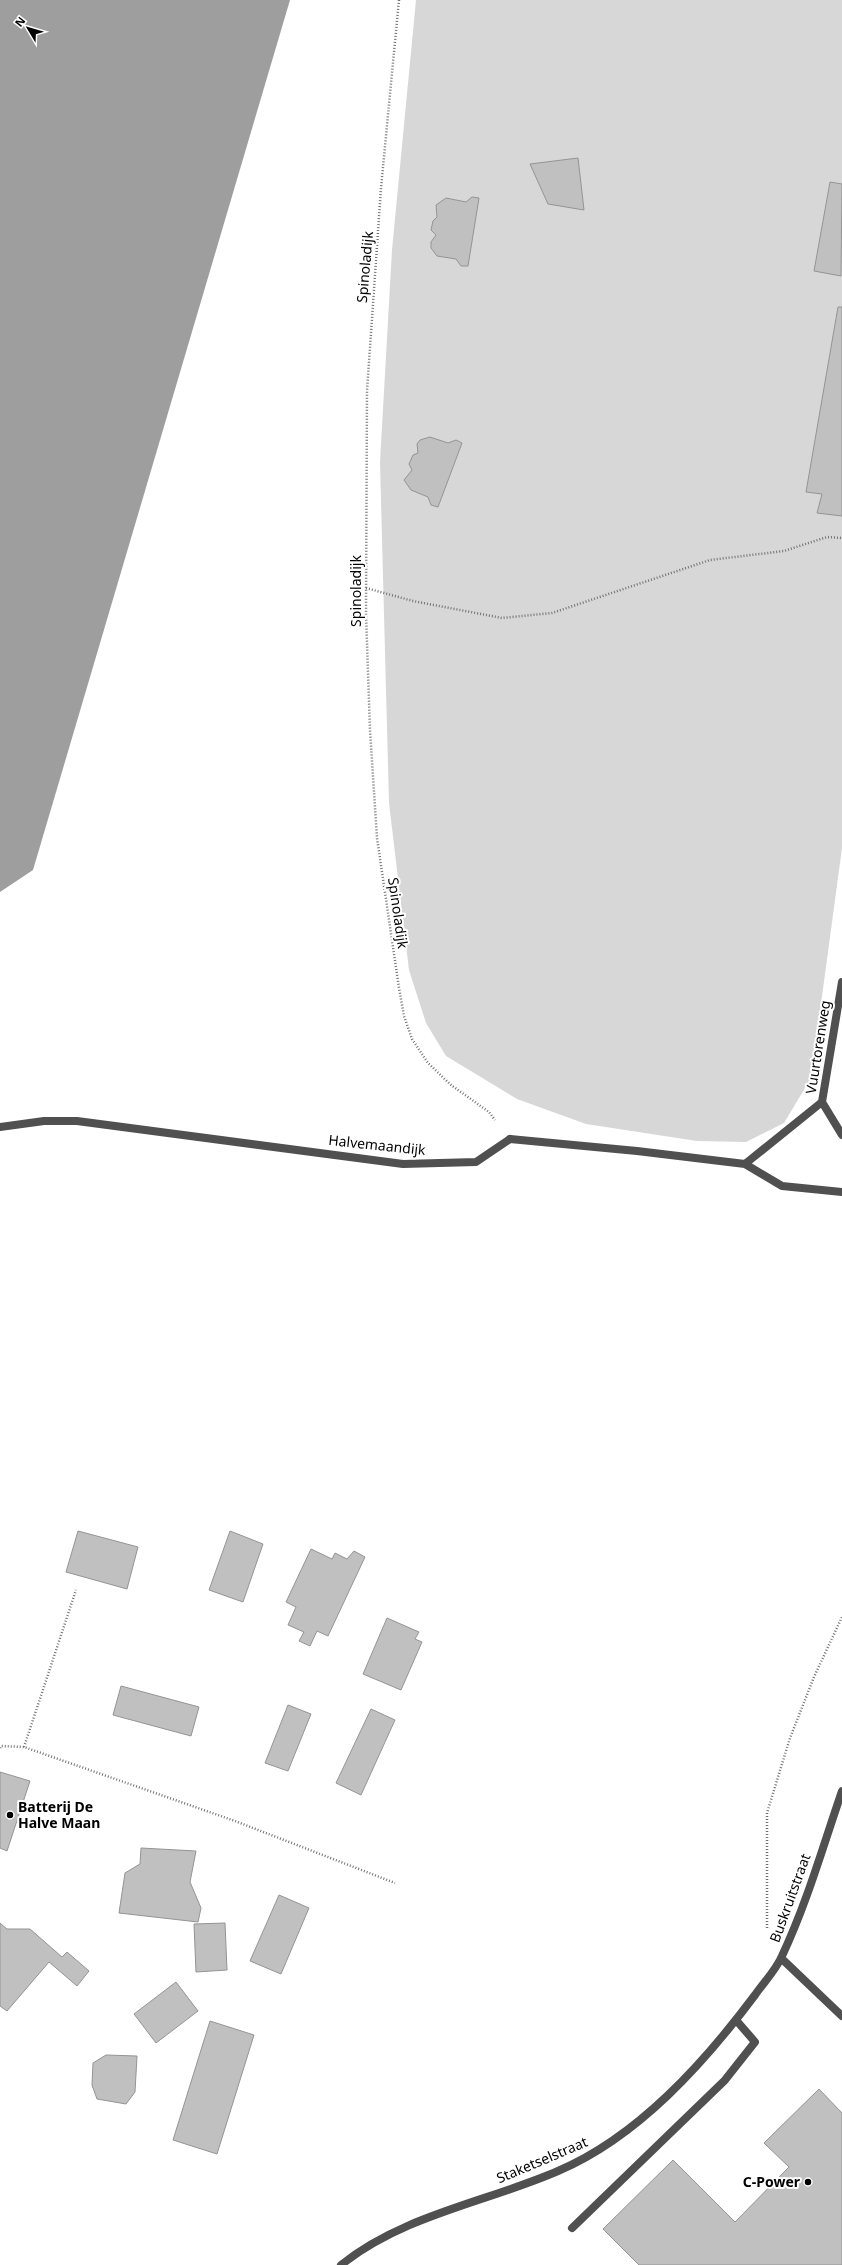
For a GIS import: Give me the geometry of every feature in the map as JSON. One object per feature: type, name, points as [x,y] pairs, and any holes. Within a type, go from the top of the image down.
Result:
[{"type":"street","name":"Vuurtorenweg","points":[[842,982],[822,1102],[842,1135]]},
{"type":"street","points":[[745,1164],[822,1102]]},
{"type":"street","name":"Halvemaandijk","points":[[0,1127],[44,1121],[77,1121],[403,1164],[476,1162],[510,1139]]},
{"type":"street","points":[[510,1139],[637,1151],[745,1164],[782,1186],[842,1192]]},
{"type":"street","name":"Buskruitstraat","points":[[842,1791],[797,1921],[781,1958],[842,2016]]},
{"type":"street","name":"Staketselstraat","points":[[341,2265],[395,2232],[426,2219],[558,2171],[610,2144],[634,2126],[668,2093],[736,2020],[781,1958]]},
{"type":"street","points":[[572,2228],[725,2080],[755,2042],[736,2020]]},
{"type":"path","name":"Spinoladijk","points":[[399,0],[371,319],[366,458],[366,588],[370,730],[377,838],[404,1016],[412,1039],[428,1063],[451,1085],[489,1112],[510,1139]]},
{"type":"path","points":[[366,588],[413,601],[502,618],[552,613],[710,560],[784,551],[827,537],[842,538]]},
{"type":"path","points":[[24,1748],[76,1590]]},
{"type":"path","points":[[770,1973],[766,1905],[768,1886],[767,1813],[790,1738],[814,1676],[842,1617]]},
{"type":"path","points":[[0,1748],[2,1746],[24,1748],[235,1821],[395,1883]]},
{"type":"shaded area","points":[[0,0],[290,0],[33,870],[0,892]]},
{"type":"shaded area","points":[[416,0],[842,0],[842,848],[811,1078],[784,1123],[746,1142],[697,1141],[586,1124],[517,1099],[446,1056],[426,1023],[409,970],[389,803],[380,462],[392,250]]},
{"type":"building","points":[[578,158],[584,210],[548,204],[530,164]]},
{"type":"building","points":[[830,182],[842,184],[841,276],[814,271]]},
{"type":"building","points":[[472,197],[479,198],[468,266],[461,266],[456,259],[437,256],[431,248],[431,242],[436,235],[431,230],[433,221],[437,217],[436,205],[446,198],[466,202]]},
{"type":"building","points":[[838,307],[842,307],[842,516],[817,513],[822,494],[806,492]]},
{"type":"building","points":[[430,437],[448,443],[456,440],[462,443],[438,507],[431,505],[428,497],[411,490],[404,480],[412,470],[409,464],[413,455],[418,453],[417,444],[420,440]]},
{"type":"building","points":[[78,1531],[138,1547],[127,1589],[66,1572]]},
{"type":"building","points":[[230,1531],[263,1544],[243,1602],[209,1590]]},
{"type":"building","points":[[311,1549],[332,1559],[335,1553],[347,1559],[354,1551],[365,1557],[328,1636],[317,1631],[310,1646],[299,1641],[304,1632],[288,1625],[296,1607],[286,1602]]},
{"type":"building","points":[[387,1618],[419,1632],[415,1639],[422,1642],[401,1690],[363,1674]]},
{"type":"building","points":[[121,1686],[199,1707],[191,1736],[113,1715]]},
{"type":"building","points":[[288,1705],[311,1714],[288,1771],[265,1763]]},
{"type":"building","points":[[371,1709],[395,1720],[361,1795],[336,1783]]},
{"type":"building","name":"Batterij De Halve Maan","points":[[0,1772],[30,1781],[7,1851],[0,1848]]},
{"type":"building","points":[[141,1848],[196,1851],[190,1882],[201,1908],[198,1922],[119,1913],[125,1873],[140,1864]]},
{"type":"building","points":[[279,1895],[309,1908],[281,1974],[250,1961]]},
{"type":"building","points":[[0,1923],[7,1929],[30,1929],[62,1957],[67,1952],[89,1971],[77,1986],[49,1962],[7,2011],[0,2006]]},
{"type":"building","points":[[225,1923],[227,1970],[196,1972],[194,1924]]},
{"type":"building","points":[[176,1982],[198,2011],[156,2043],[134,2014]]},
{"type":"building","points":[[210,2021],[254,2035],[217,2154],[173,2140]]},
{"type":"building","points":[[106,2055],[137,2056],[135,2092],[126,2104],[97,2099],[92,2085],[93,2063]]},
{"type":"building","name":"C-Power","points":[[819,2089],[842,2113],[842,2265],[639,2265],[603,2229],[673,2160],[735,2222],[789,2167],[764,2143]]},
{"type":"place","name":"Batterij De Halve Maan","points":[[10,1815]]},
{"type":"place","name":"C-Power","points":[[808,2182]]}]
